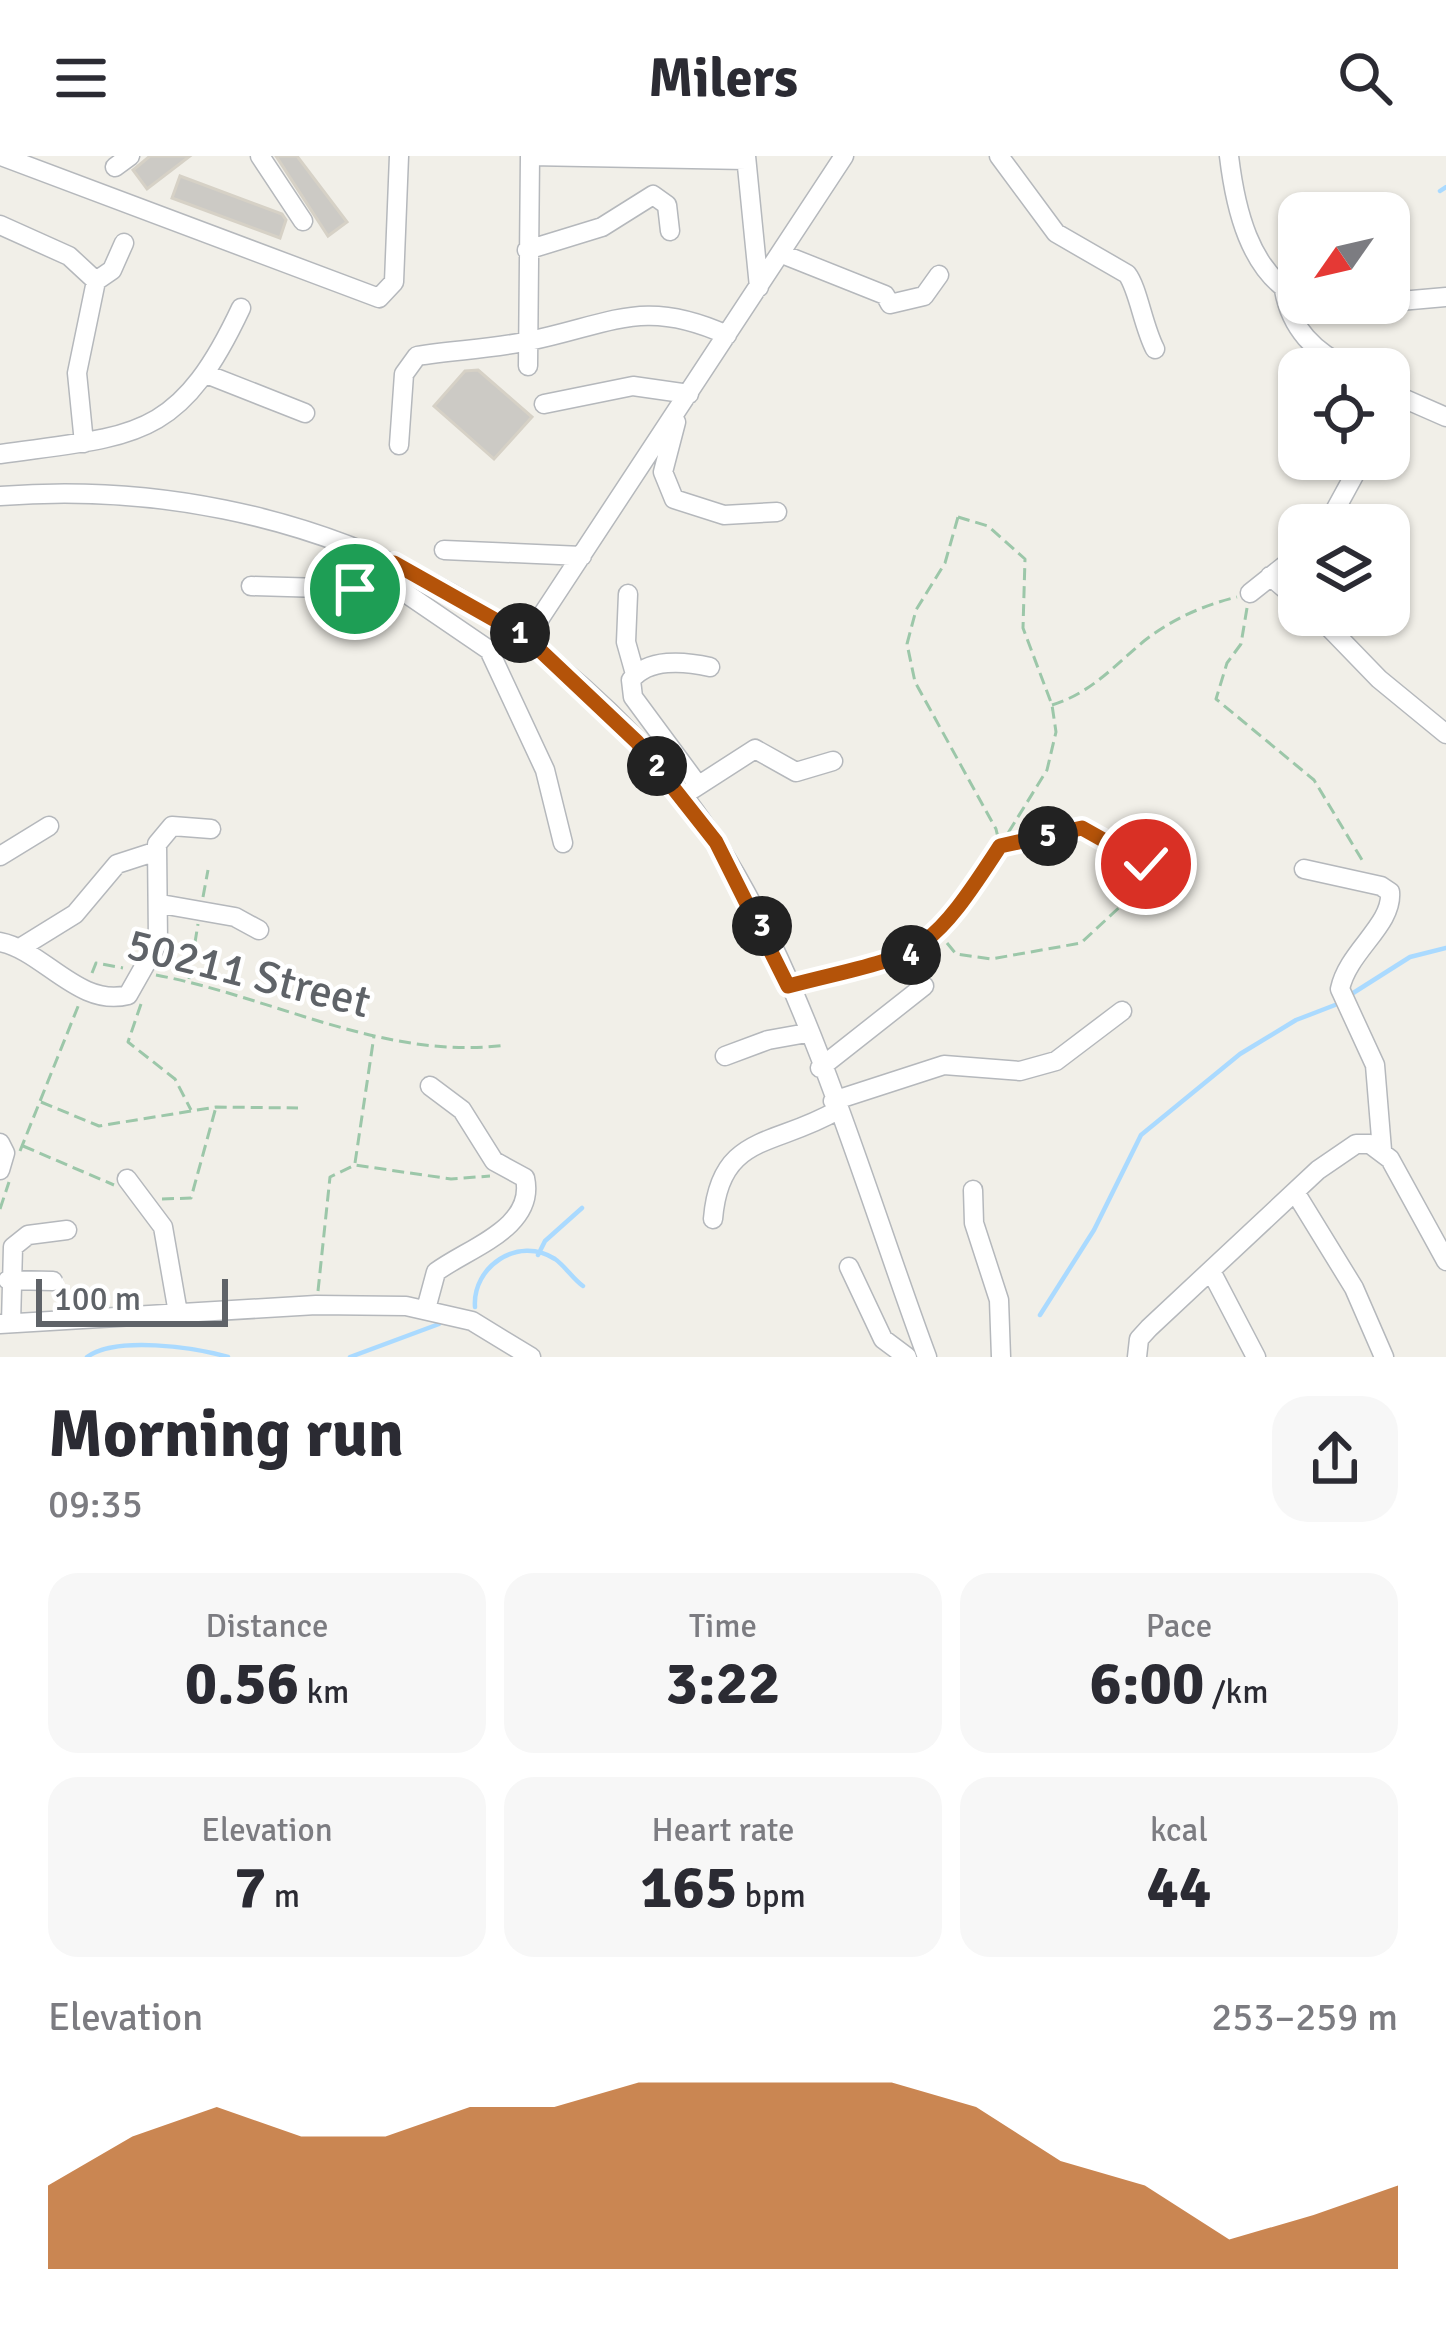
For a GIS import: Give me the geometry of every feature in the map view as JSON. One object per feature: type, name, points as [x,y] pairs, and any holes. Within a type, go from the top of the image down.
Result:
[{"type":"street","points":[[1,156],[379,298],[394,282],[399,156]]},
{"type":"street","points":[[260,156],[303,221]]},
{"type":"street","points":[[527,366],[530,156],[746,158],[759,286]]},
{"type":"street","points":[[527,638],[844,156]]},
{"type":"street","points":[[999,156],[1056,233],[1121,269],[1134,283],[1139,319],[1155,349]]},
{"type":"street","points":[[1229,156],[1244,229],[1278,274]]},
{"type":"street","points":[[652,158],[653,196]]},
{"type":"street","points":[[526,250],[602,227],[653,196]]},
{"type":"street","points":[[653,196],[667,205],[670,232]]},
{"type":"street","points":[[0,225],[69,256],[96,281]]},
{"type":"street","points":[[85,443],[77,373],[96,281],[112,270],[124,243]]},
{"type":"street","points":[[782,254],[885,296],[890,304],[924,296],[939,275]]},
{"type":"street","points":[[1410,300],[1446,297]]},
{"type":"street","points":[[0,454],[85,443],[150,428],[206,374],[241,308]]},
{"type":"street","points":[[399,446],[404,374],[413,358],[527,342],[662,313],[727,335]]},
{"type":"street","points":[[1296,324],[1318,348]]},
{"type":"street","points":[[206,374],[305,413]]},
{"type":"street","points":[[544,404],[633,386],[683,403]]},
{"type":"street","points":[[1410,402],[1446,417]]},
{"type":"street","points":[[683,403],[663,472],[674,499],[724,515],[776,512]]},
{"type":"street","points":[[0,496],[73,491],[174,499],[288,523],[527,638],[691,792]]},
{"type":"street","points":[[444,550],[582,556]]},
{"type":"street","points":[[251,586],[355,589],[388,570]]},
{"type":"street","points":[[388,570],[489,650],[545,770],[562,843]]},
{"type":"street","points":[[1250,593],[1278,570]]},
{"type":"street","points":[[1270,576],[1278,583]]},
{"type":"street","points":[[628,594],[626,642],[635,674],[633,697],[746,893],[788,986],[918,1354]]},
{"type":"street","points":[[1337,636],[1379,679],[1446,734]]},
{"type":"street","points":[[635,674],[664,664],[710,667]]},
{"type":"street","points":[[691,792],[755,749],[796,772],[833,761]]},
{"type":"street","points":[[0,856],[49,826]]},
{"type":"street","points":[[20,948],[75,914],[117,864],[154,852],[172,826],[211,830]]},
{"type":"street","points":[[788,986],[891,962],[942,931],[1000,846],[1082,828]]},
{"type":"street","points":[[0,942],[20,948],[51,972],[86,988],[124,997],[146,973],[158,942],[161,904],[154,852]]},
{"type":"street","points":[[1304,869],[1390,892],[1388,912],[1352,954],[1340,989],[1375,1065],[1382,1150]]},
{"type":"street","points":[[161,904],[235,917],[259,930]]},
{"type":"street","points":[[820,1068],[924,986]]},
{"type":"street","points":[[713,1219],[717,1182],[728,1164],[758,1143],[796,1133],[834,1106],[944,1065],[1019,1071],[1056,1061],[1123,1011]]},
{"type":"street","points":[[725,1057],[767,1040],[807,1033]]},
{"type":"street","points":[[426,1309],[436,1272],[508,1225],[523,1207],[527,1190],[525,1178],[499,1165],[483,1148],[454,1101],[430,1086]]},
{"type":"street","points":[[0,1144],[6,1171]]},
{"type":"street","points":[[1137,1354],[1149,1328],[1341,1150],[1370,1144],[1382,1150],[1399,1170],[1446,1261]]},
{"type":"street","points":[[127,1180],[163,1227],[178,1313]]},
{"type":"street","points":[[973,1190],[974,1223],[999,1300],[1001,1357]]},
{"type":"street","points":[[1295,1192],[1354,1288],[1384,1357]]},
{"type":"street","points":[[68,1230],[21,1237],[10,1257],[5,1324],[316,1305],[426,1309],[472,1321],[531,1357]]},
{"type":"street","points":[[849,1267],[883,1339],[918,1354]]},
{"type":"street","points":[[1211,1271],[1256,1357]]},
{"type":"street","points":[[8,1280],[53,1281]]},
{"type":"path","points":[[958,517],[988,526],[1025,559],[1023,628],[1052,705],[1056,732],[1047,770],[1000,846],[915,682],[907,644],[916,610],[945,563],[958,517]]},
{"type":"path","points":[[1052,705],[1089,688],[1145,640],[1193,611],[1250,593],[1241,644],[1227,663],[1216,699],[1314,780],[1352,850],[1390,892]]},
{"type":"path","points":[[942,931],[956,954],[992,959],[1088,941],[1124,903],[1149,893],[1156,880],[1146,864],[1082,828]]},
{"type":"path","name":"50211 Street","points":[[17,1158],[96,963],[454,1052],[506,1045]]},
{"type":"path","points":[[143,997],[128,1042],[175,1079],[192,1113]]},
{"type":"path","points":[[355,1165],[374,1035]]},
{"type":"path","points":[[39,1101],[99,1126],[216,1107],[298,1108]]},
{"type":"path","points":[[316,1305],[330,1178],[355,1165],[451,1179],[490,1175]]},
{"type":"path","points":[[0,1209],[6,1171]]},
{"type":"building","points":[[150,156],[190,156],[147,189],[133,170]]},
{"type":"building","points":[[276,156],[297,156],[347,222],[328,236]]},
{"type":"building","points":[[180,176],[282,214],[286,220],[280,238],[172,198]]},
{"type":"building","points":[[478,370],[532,417],[494,459],[434,406],[465,371]]},
{"type":"waterway","points":[[1440,191],[1446,187]]},
{"type":"waterway","points":[[1350,995],[1410,957],[1446,948]]},
{"type":"waterway","points":[[1040,1315],[1094,1230],[1141,1135],[1240,1054],[1296,1020],[1335,1005]]},
{"type":"waterway","points":[[538,1255],[545,1241],[582,1208]]},
{"type":"waterway","points":[[475,1307],[481,1279],[513,1253],[541,1253],[555,1259],[583,1286]]},
{"type":"waterway","points":[[350,1357],[439,1324]]},
{"type":"waterway","points":[[87,1357],[135,1345],[228,1357]]},
{"type":"route","points":[[355,589],[382,577],[394,563],[527,638],[637,742],[684,798],[746,893],[788,986],[913,954],[942,931],[1000,846],[1082,828],[1146,864]]}]
